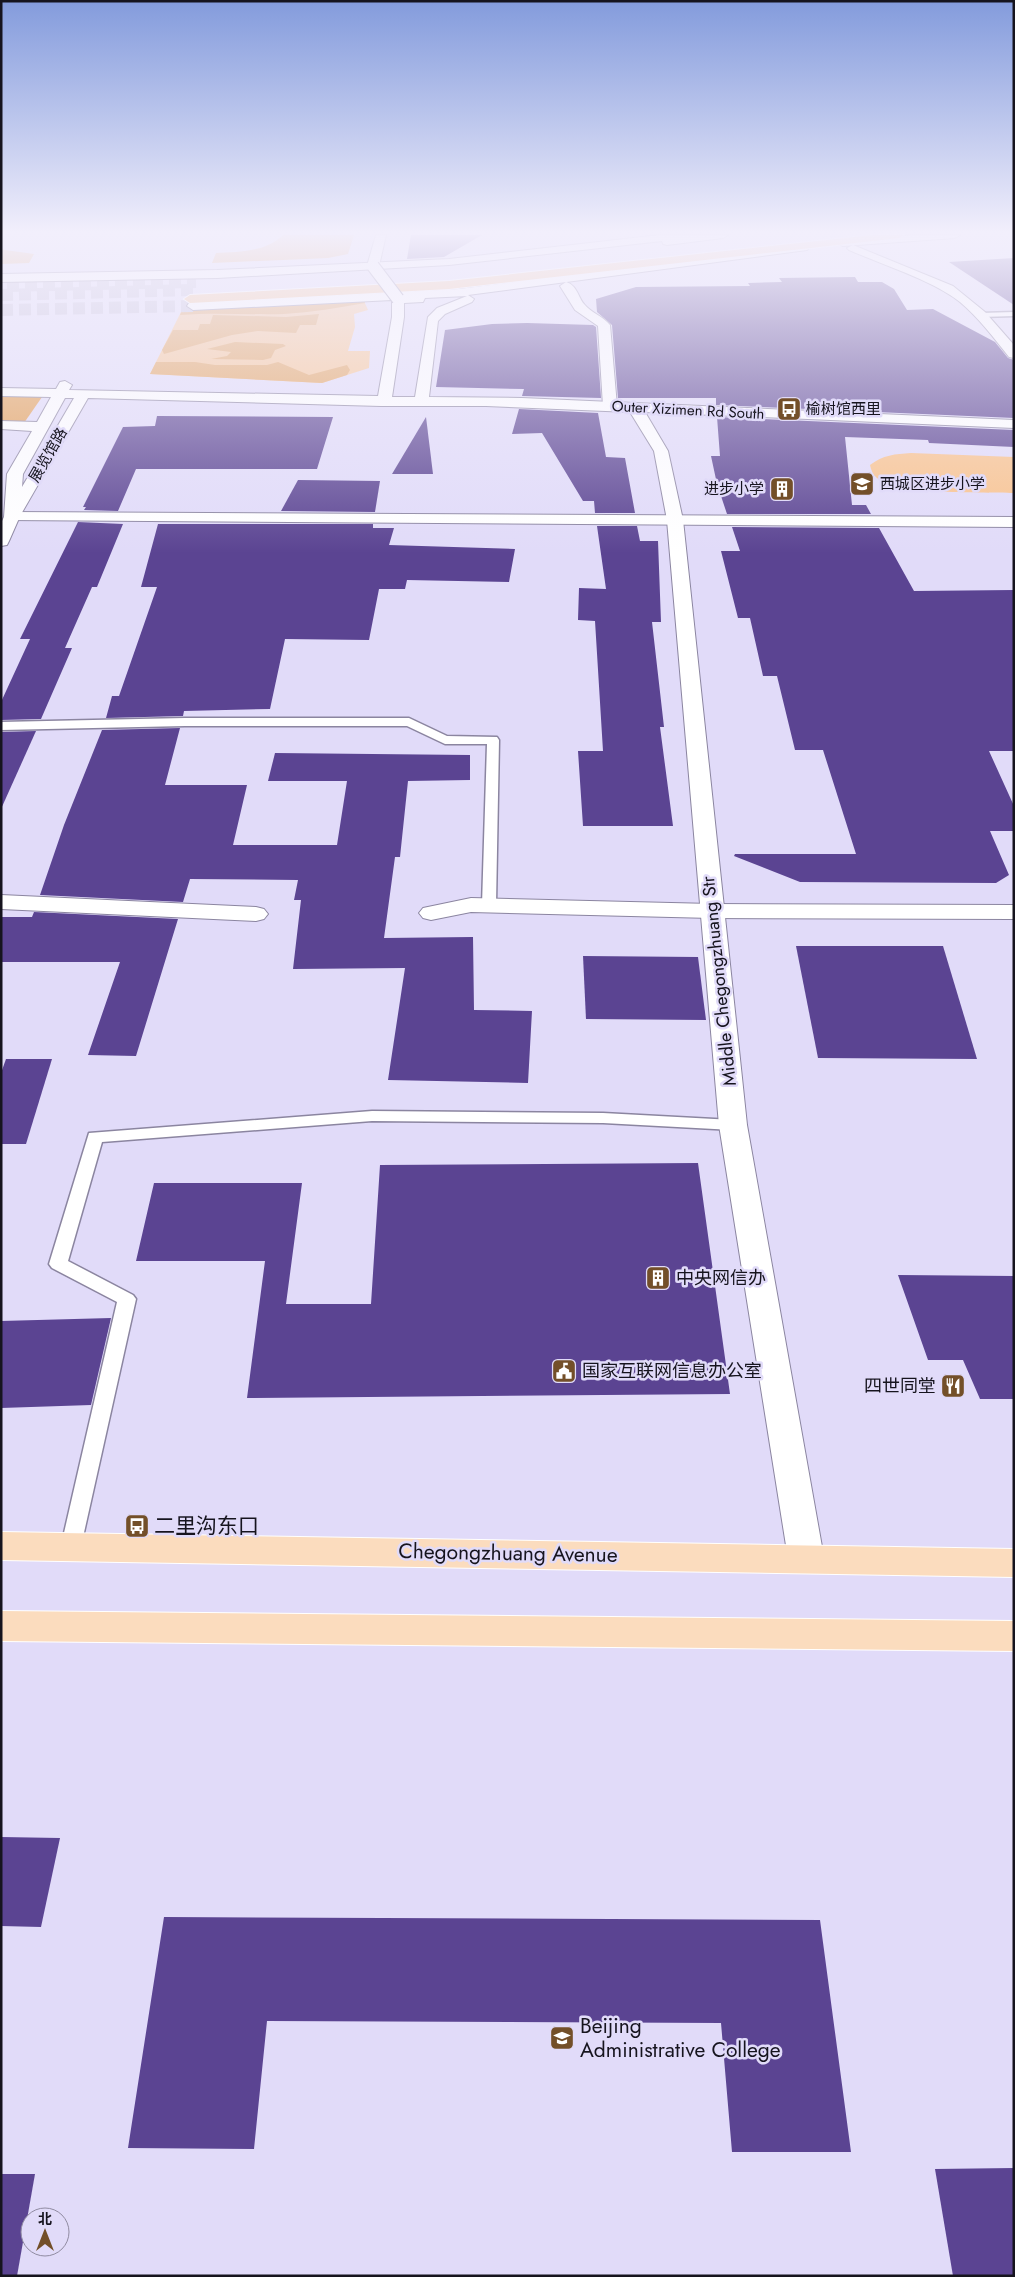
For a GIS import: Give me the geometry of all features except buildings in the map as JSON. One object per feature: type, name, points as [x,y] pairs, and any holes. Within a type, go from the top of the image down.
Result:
[{"type":"main road","name":"Chegongzhuang Avenue","points":[[1,1546],[806,1558],[1014,1564]]},
{"type":"main road","points":[[1,1626],[1014,1636]]},
{"type":"street","points":[[383,400],[394,341]]},
{"type":"street","points":[[422,400],[429,341]]},
{"type":"street","points":[[605,341],[610,406]]},
{"type":"street","points":[[1003,341],[1014,354]]},
{"type":"street","points":[[1,384],[63,389],[383,400]]},
{"type":"street","points":[[1,392],[63,389],[84,393],[383,400]]},
{"type":"street","points":[[63,389],[15,474],[12,517],[1014,522]]},
{"type":"street","name":"展览馆路","points":[[1,541],[12,517],[84,393]]},
{"type":"street","name":"Outer Xizimen Rd South","points":[[383,400],[610,406],[1014,424]]},
{"type":"street","name":"Middle Chegongzhuang Str","points":[[635,408],[660,450],[676,520],[733,1125],[806,1558]]},
{"type":"street","points":[[1,425],[40,427]]},
{"type":"street","points":[[1,902],[135,906],[256,914]]},
{"type":"street","points":[[431,913],[471,905],[712,910],[1014,912]]},
{"type":"lane","points":[[1,726],[185,722],[409,722],[445,740],[493,740],[489,906]]},
{"type":"lane","points":[[71,1546],[127,1299],[58,1264],[95,1137],[372,1116],[602,1118],[733,1125]]},
{"type":"shaded area","points":[[166,341],[351,341],[348,351],[370,351],[369,368],[322,383],[150,374]]},
{"type":"shaded area","points":[[167,341],[210,341],[164,354],[162,350]]},
{"type":"shaded area","points":[[235,342],[283,344],[286,346],[275,350],[271,358],[263,360],[211,359],[227,356],[231,352],[207,349]]},
{"type":"shaded area","points":[[156,362],[267,365],[278,362],[309,375],[347,365],[350,370],[347,375],[322,383],[150,374]]},
{"type":"shaded area","points":[[1,396],[42,397],[24,423],[1,422]]},
{"type":"shaded area","points":[[911,453],[1014,457],[1014,493],[921,490],[887,483],[877,478],[872,472],[870,465],[884,457]]},
{"type":"place","name":"榆树馆西里","points":[[789,409]]},
{"type":"place","name":"西城区进步小学","points":[[862,484]]},
{"type":"place","name":"进步小学","points":[[782,489]]},
{"type":"place","name":"中央网信办","points":[[658,1278]]},
{"type":"place","name":"国家互联网信息办公室","points":[[564,1371]]},
{"type":"place","name":"四世同堂","points":[[953,1386]]},
{"type":"place","name":"二里沟东口","points":[[137,1526]]},
{"type":"place","name":"Beijing Administrative College","points":[[562,2038]]}]
